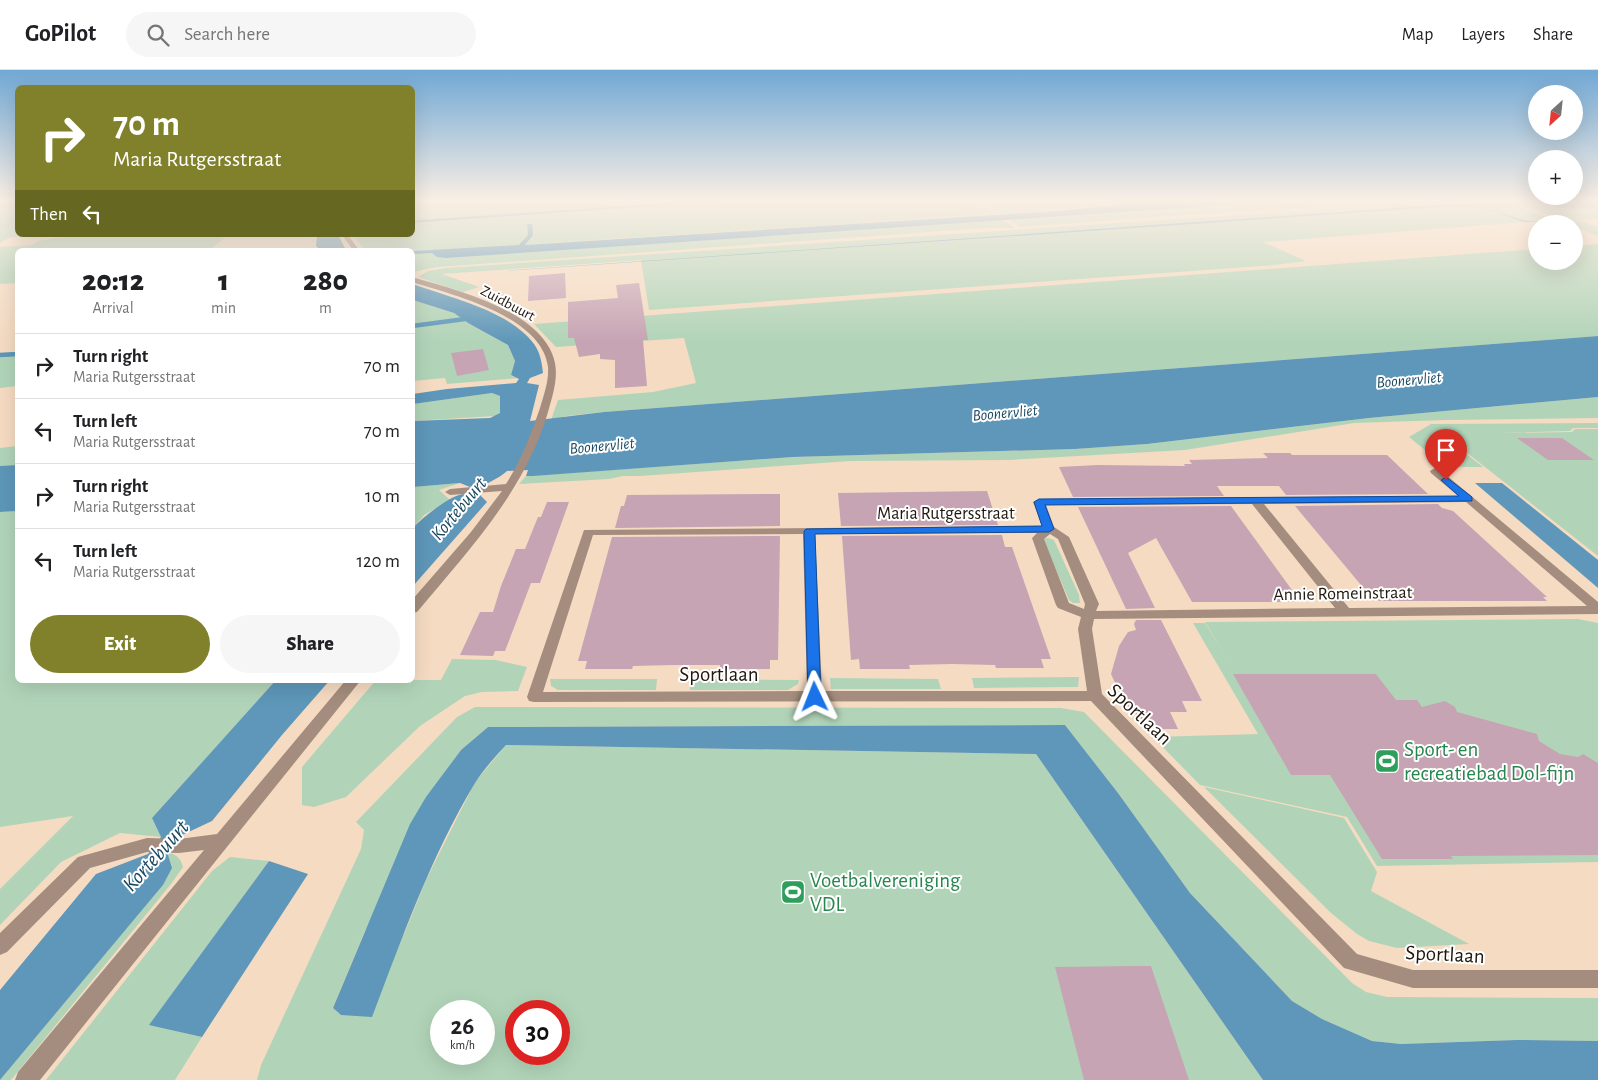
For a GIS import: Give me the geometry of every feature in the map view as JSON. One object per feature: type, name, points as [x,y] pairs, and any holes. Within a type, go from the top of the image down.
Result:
[{"type":"street","name":"Zuidbuurt","points":[[415,280],[496,310],[520,323],[534,334],[546,350],[552,367],[552,380],[541,420],[510,487]]},
{"type":"street","points":[[1435,471],[1598,609]]},
{"type":"street","points":[[450,492],[510,487]]},
{"type":"street","points":[[415,605],[488,518],[510,487]]},
{"type":"street","name":"Maria Rutgersstraat","points":[[534,697],[588,532],[1049,529],[1039,502],[1469,499]]},
{"type":"street","points":[[1256,501],[1344,611]]},
{"type":"street","points":[[1088,615],[1063,605],[1038,538],[1049,529],[1063,537],[1092,604],[1085,629],[1095,696]]},
{"type":"street","points":[[809,531],[815,697]]},
{"type":"street","name":"Annie Romeinstraat","points":[[1088,615],[1598,609]]},
{"type":"street","points":[[26,1080],[352,683]]},
{"type":"street","name":"Sportlaan","points":[[534,697],[1095,696],[1351,962],[1413,979],[1598,979]]},
{"type":"street","points":[[0,946],[84,862],[147,845],[179,846],[222,841]]},
{"type":"green space","points":[[0,247],[213,247],[15,248],[15,283],[0,284]]},
{"type":"green space","points":[[496,247],[433,253],[447,258],[606,247],[717,247],[437,267],[415,272],[415,248],[363,248]]},
{"type":"green space","points":[[757,247],[1275,247],[1306,261],[1274,265],[649,310],[641,260],[442,274],[479,287],[463,292],[418,277],[428,271],[446,268]]},
{"type":"green space","points":[[1583,247],[1598,247],[1598,336],[604,412],[566,416],[551,420],[558,400],[653,392],[696,383],[684,338],[556,347],[534,324],[1528,250],[1528,270],[1583,270]]},
{"type":"green space","points":[[415,301],[454,313],[508,345],[515,361],[511,376],[519,378],[447,384],[445,378],[415,381]]},
{"type":"green space","points":[[15,352],[15,386],[0,388],[0,353]]},
{"type":"green space","points":[[492,393],[500,396],[500,413],[495,416],[415,421],[415,404]]},
{"type":"green space","points":[[1598,397],[1598,418],[1354,423],[1185,450],[1009,460],[850,461],[519,484],[526,476],[793,457],[1075,449],[1147,444],[1369,418]]},
{"type":"green space","points":[[1598,423],[1598,428],[1573,428],[1570,431],[1501,433],[1572,432],[1575,429],[1598,429],[1598,556],[1443,434],[1441,434],[1483,467],[1446,467],[1409,437],[1431,424]]},
{"type":"green space","points":[[15,446],[15,465],[0,466],[0,448]]},
{"type":"green space","points":[[460,483],[439,490],[450,500],[424,515],[415,526],[415,487]]},
{"type":"green space","points":[[15,511],[15,683],[273,683],[152,818],[161,837],[120,833],[61,862],[0,925],[0,889],[73,816],[0,827],[0,512]]},
{"type":"green space","points":[[1043,539],[1054,540],[1079,595],[1080,603],[1073,603],[1069,600]]},
{"type":"green space","name":"Sport- en recreatiebad Dol-fijn","points":[[1578,619],[1598,623],[1598,862],[1377,866],[1347,817],[1200,785],[1153,737],[1258,734],[1193,623],[1205,623],[1227,659],[1205,622]]},
{"type":"green space","points":[[452,659],[496,660],[527,667],[518,691],[482,692],[465,696],[420,726],[346,797],[314,807],[302,805],[302,767],[373,683],[415,683],[415,680],[441,680]]},
{"type":"green space","points":[[1079,677],[1078,687],[974,688],[972,678]]},
{"type":"green space","points":[[830,678],[938,679],[941,689],[831,689]]},
{"type":"green space","points":[[550,679],[657,679],[656,690],[558,690],[551,686]]},
{"type":"green space","points":[[690,679],[799,680],[798,684],[788,690],[690,690]]},
{"type":"green space","name":"Voetbalvereniging VDL","points":[[475,707],[1061,708],[1084,712],[1352,983],[1366,992],[1387,997],[1598,998],[1598,1041],[1516,1040],[1401,1044],[1372,1041],[1322,1019],[1292,1001],[1190,893],[1118,793],[1065,725],[488,727],[461,750],[448,768],[364,933],[333,1008],[341,1015],[404,934],[426,880],[475,782],[506,745],[1036,754],[1263,1080],[257,1080],[261,1065],[361,849],[364,830],[356,822],[457,717]]},
{"type":"green space","points":[[1204,787],[1344,818],[1377,872],[1371,891],[1469,944],[1397,948],[1369,941],[1357,934],[1331,913]]},
{"type":"green space","points":[[167,852],[178,857],[183,867],[171,884],[11,1080],[0,1080],[163,885]]},
{"type":"green space","points":[[230,857],[269,861],[150,1024],[202,1037],[175,1080],[46,1080],[212,871]]},
{"type":"water","points":[[317,247],[345,248],[318,248]]},
{"type":"water","points":[[481,247],[607,247],[447,258],[437,257],[432,253],[415,254],[415,251]]},
{"type":"water","points":[[841,247],[852,247],[445,275]]},
{"type":"water","points":[[415,285],[461,300],[494,314],[510,322],[534,344],[538,350],[543,373],[530,378],[527,383],[539,385],[530,421],[604,412],[1598,336],[1598,397],[1369,418],[1147,444],[1075,449],[793,457],[533,476],[526,476],[528,470],[507,471],[481,489],[478,493],[487,502],[415,584],[415,526],[445,502],[465,494],[470,487],[460,483],[415,487],[415,421],[490,418],[500,413],[500,396],[492,393],[415,404],[415,394],[516,383],[519,379],[511,375],[515,361],[508,345],[454,313],[415,301]]},
{"type":"water","points":[[15,465],[15,511],[0,512],[0,466]]},
{"type":"water","points":[[1475,483],[1502,483],[1598,560],[1598,588]]},
{"type":"water","name":"Kortebuurt","points":[[273,683],[327,683],[212,821],[180,836],[167,852],[172,868],[163,885],[0,1080],[0,990],[96,874],[148,854],[161,837],[152,818]]},
{"type":"water","points":[[1065,725],[1118,793],[1190,893],[1292,1001],[1322,1019],[1372,1041],[1401,1044],[1516,1040],[1598,1041],[1598,1080],[1263,1080],[1036,754],[506,745],[485,768],[475,783],[445,839],[418,898],[372,1017],[341,1015],[333,1008],[410,824],[426,797],[461,750],[488,727]]},
{"type":"water","points":[[269,861],[308,874],[202,1037],[149,1025]]},
{"type":"building","points":[[565,273],[566,298],[528,301],[529,276]]},
{"type":"building","points":[[639,283],[648,340],[643,340],[647,386],[615,388],[615,360],[600,359],[600,354],[579,357],[574,338],[568,338],[568,302],[618,298],[616,285]]},
{"type":"building","points":[[483,349],[489,370],[457,376],[451,353]]},
{"type":"building","points":[[1517,438],[1562,438],[1594,460],[1548,460]]},
{"type":"building","points":[[1263,453],[1290,453],[1292,455],[1387,455],[1428,494],[1286,495],[1279,486],[1217,486],[1224,496],[1073,497],[1059,467],[1098,465],[1185,466],[1184,464],[1192,464],[1189,460],[1268,458]]},
{"type":"building","points":[[987,491],[998,525],[841,526],[838,493]]},
{"type":"building","points":[[780,494],[780,526],[615,528],[621,506],[624,506],[627,495]]},
{"type":"building","points":[[547,502],[569,502],[540,583],[531,583],[505,651],[495,651],[493,656],[460,655],[480,612],[493,612],[516,549],[525,549],[538,517],[541,517]]},
{"type":"building","points":[[1438,504],[1442,508],[1453,511],[1547,597],[1543,597],[1547,601],[1379,601],[1375,597],[1371,597],[1295,506]]},
{"type":"building","points":[[1231,506],[1297,597],[1293,597],[1296,602],[1192,602],[1156,538],[1128,553],[1155,608],[1126,609],[1078,507]]},
{"type":"building","points":[[1002,535],[1005,547],[1012,547],[1051,659],[1041,659],[1044,668],[996,668],[995,665],[952,664],[909,665],[910,669],[860,669],[859,659],[851,660],[842,536]]},
{"type":"building","points":[[780,536],[778,660],[770,660],[770,669],[720,669],[720,665],[674,665],[633,666],[632,669],[585,669],[587,661],[578,661],[612,537]]},
{"type":"building","points":[[1136,620],[1161,620],[1202,701],[1182,701],[1187,712],[1170,712],[1178,729],[1150,729],[1124,702],[1111,674],[1119,646],[1128,632],[1136,630],[1134,624]]},
{"type":"building","name":"Sport- en recreatiebad Dol-fijn","points":[[1233,674],[1376,674],[1396,700],[1417,700],[1422,707],[1445,701],[1455,707],[1457,712],[1537,734],[1539,741],[1560,754],[1578,757],[1583,754],[1598,763],[1598,855],[1451,856],[1453,859],[1382,859],[1330,775],[1291,775]]},
{"type":"building","points":[[1151,966],[1189,1080],[1084,1080],[1055,967]]},
{"type":"waterway","points":[[415,326],[465,319]]},
{"type":"waterway","points":[[0,355],[15,354]]},
{"type":"place","name":"Sport- en recreatiebad Dol-fijn","points":[[1387,761]]},
{"type":"place","name":"Voetbalvereniging VDL","points":[[793,892]]},
{"type":"route","points":[[815,697],[809,531],[1049,529],[1039,502],[1469,499],[1446,480]]},
{"type":"water label","name":"Boonervliet","points":[[1409,379]]},
{"type":"water label","name":"Boonervliet","points":[[1005,412]]},
{"type":"water label","name":"Boonervliet","points":[[602,445]]}]
